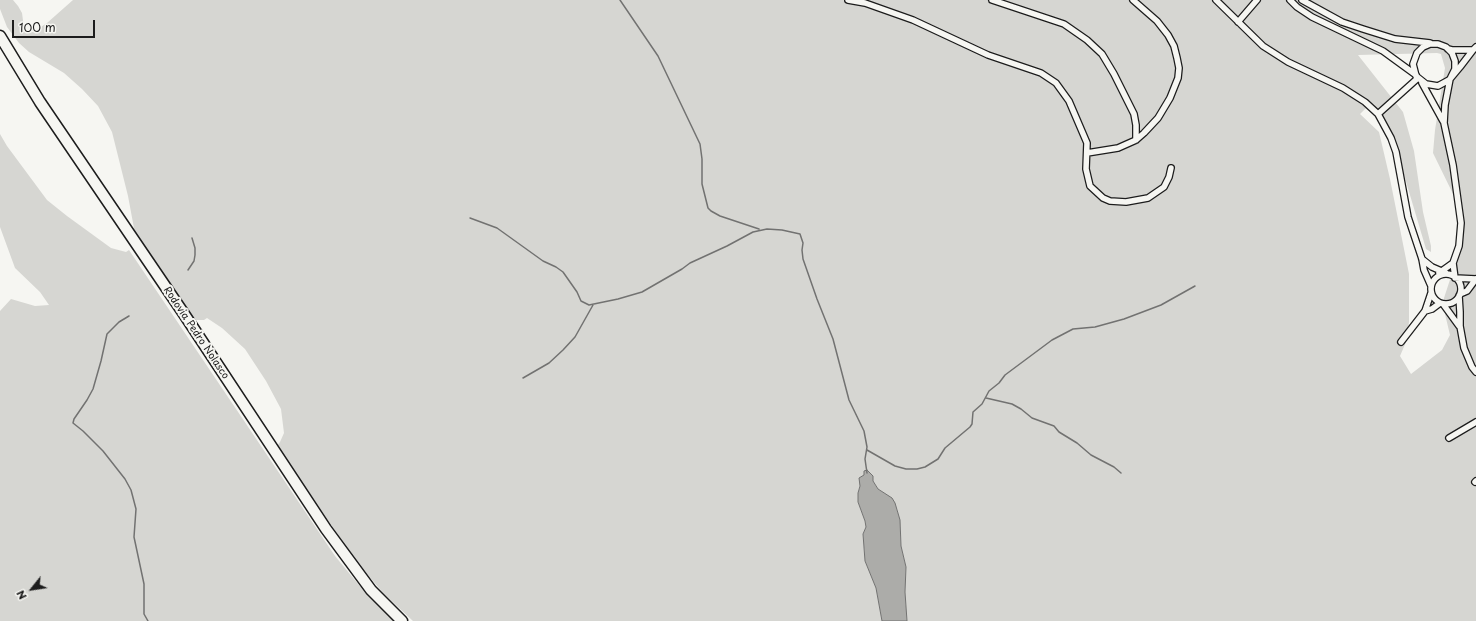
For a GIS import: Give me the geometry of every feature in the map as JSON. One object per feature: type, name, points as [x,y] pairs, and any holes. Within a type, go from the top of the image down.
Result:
[{"type":"highway","name":"Rodovia Pedro Nolasco","points":[[0,36],[40,102],[184,314],[326,528],[371,590],[402,621]]},
{"type":"street","points":[[848,0],[865,3],[913,20],[988,55],[1041,73],[1056,83],[1069,100],[1087,143],[1086,169],[1090,186],[1103,198],[1110,201],[1126,202],[1148,198],[1164,187],[1169,177],[1171,168]]},
{"type":"street","points":[[992,0],[1064,24],[1087,40],[1102,54],[1134,114],[1136,140]]},
{"type":"street","points":[[1087,153],[1118,148],[1136,140],[1158,118],[1170,98],[1178,78],[1179,68],[1174,46],[1168,35],[1158,21],[1132,0]]},
{"type":"street","points":[[1216,0],[1263,46],[1288,62],[1343,88],[1365,102],[1378,114],[1391,138],[1396,152],[1408,217],[1422,259],[1424,270],[1431,286],[1431,293],[1425,311],[1402,342]]},
{"type":"street","points":[[1238,22],[1257,0]]},
{"type":"street","points":[[1290,0],[1297,7],[1312,17],[1383,51],[1426,84],[1434,86],[1442,84],[1451,78],[1475,48]]},
{"type":"street","points":[[1302,0],[1342,22],[1363,30],[1395,39],[1442,45],[1452,53],[1455,61],[1455,69],[1444,105],[1444,123],[1453,165],[1461,223],[1459,246],[1453,263],[1453,277]]},
{"type":"street","points":[[1434,44],[1423,47],[1417,53],[1413,64],[1418,78],[1444,123]]},
{"type":"street","points":[[1448,49],[1475,48]]},
{"type":"street","points":[[1378,114],[1418,78]]},
{"type":"street","points":[[1422,259],[1432,267],[1453,277],[1460,285],[1460,326],[1464,348],[1472,367],[1476,372]]},
{"type":"street","points":[[1431,286],[1441,271],[1453,263]]},
{"type":"street","points":[[1434,280],[1439,276],[1476,279]]},
{"type":"street","points":[[1425,311],[1441,304],[1452,303],[1459,295],[1467,291],[1476,279]]},
{"type":"street","points":[[1431,293],[1434,299],[1441,304],[1460,326]]},
{"type":"street","points":[[1449,438],[1476,422]]},
{"type":"shaded area","points":[[0,0],[13,0],[22,13],[24,28],[28,33],[33,32],[47,23],[73,0],[1476,0],[1476,621],[907,621],[905,592],[906,567],[901,546],[901,529],[897,509],[891,498],[878,489],[873,481],[873,476],[864,475],[860,483],[858,502],[866,527],[863,534],[865,561],[876,588],[882,621],[413,621],[384,594],[356,561],[277,446],[284,433],[281,409],[266,381],[245,349],[222,328],[207,318],[204,320],[192,320],[136,239],[128,196],[112,132],[98,106],[64,73],[29,52],[19,43],[7,27],[0,9]],"holes":[[[1441,54],[1445,68],[1435,130],[1433,153],[1455,198],[1461,246],[1444,298],[1445,314],[1450,335],[1442,350],[1411,374],[1400,356],[1406,342],[1409,322],[1409,274],[1379,132],[1360,114],[1367,107],[1377,108],[1391,131],[1426,249],[1431,252],[1431,246],[1423,212],[1414,151],[1403,112],[1358,55]]]},
{"type":"shaded area","points":[[0,134],[7,146],[47,200],[111,248],[126,252],[129,250],[335,556],[368,596],[393,621],[0,621],[0,311],[11,299],[35,306],[49,305],[40,292],[15,268],[0,227]]},
{"type":"shaded area","points":[[867,470],[873,476],[873,481],[878,489],[892,498],[900,520],[901,546],[906,567],[905,592],[907,621],[882,621],[876,588],[865,561],[863,534],[866,527],[858,502],[858,493],[860,486],[859,478],[864,475],[864,471]]},
{"type":"waterway","points":[[620,0],[658,56],[700,144],[702,159],[702,184],[708,208],[720,216],[759,229]]},
{"type":"waterway","points":[[470,218],[497,228],[543,261],[563,272],[577,292],[581,301],[589,305],[642,292],[690,263],[753,232],[767,229],[782,230],[800,234],[803,243],[803,259],[833,339],[849,400],[864,431],[867,447],[865,459],[867,473]]},
{"type":"waterway","points":[[188,270],[194,261],[195,255],[195,248],[192,238]]},
{"type":"waterway","points":[[867,450],[895,466],[906,469],[925,467],[938,459],[945,448],[970,427],[972,424],[973,412],[982,404],[989,391],[999,383],[1005,375],[1052,340],[1073,329],[1095,327],[1124,319],[1161,305],[1195,286]]},
{"type":"waterway","points":[[523,378],[549,363],[563,350],[575,337],[593,305]]},
{"type":"waterway","points":[[129,316],[119,322],[107,334],[93,389],[73,423],[103,451],[125,479],[131,490],[136,509],[134,537],[144,584],[144,614],[148,621]]},
{"type":"waterway","points":[[986,398],[1012,404],[1032,418],[1054,426],[1059,432],[1077,443],[1091,455],[1114,467],[1121,473]]}]
